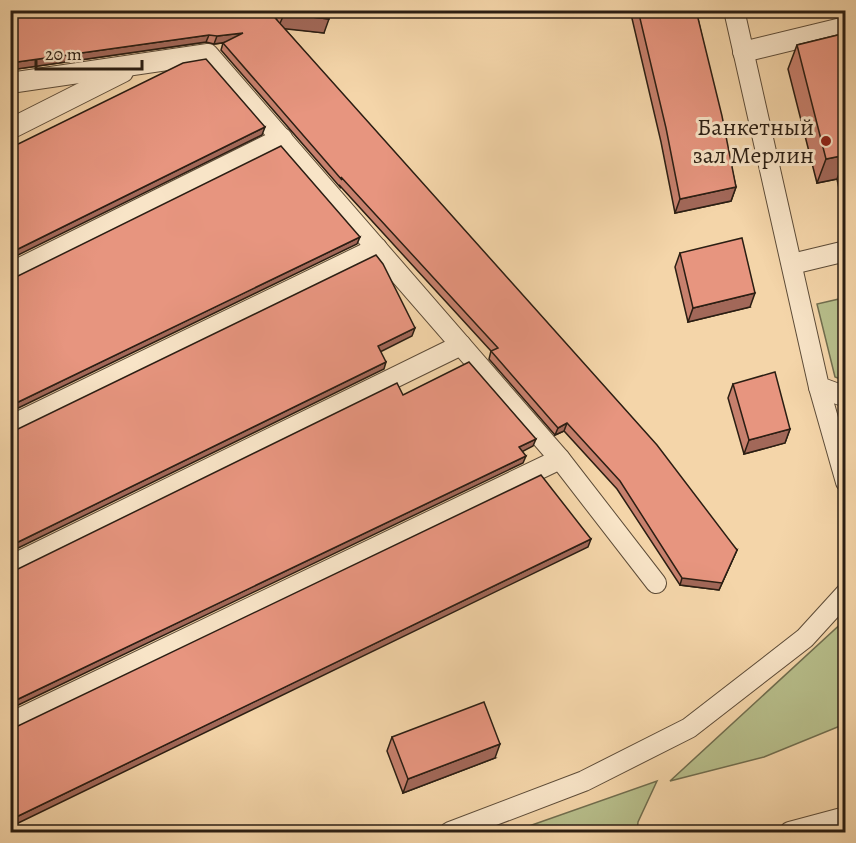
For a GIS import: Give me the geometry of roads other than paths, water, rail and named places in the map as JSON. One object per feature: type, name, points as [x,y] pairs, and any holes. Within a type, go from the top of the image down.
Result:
[{"type":"lane","points":[[734,10],[819,387],[846,482]]},
{"type":"lane","points":[[743,52],[846,27]]},
{"type":"lane","points":[[10,83],[208,54],[560,459],[656,583]]},
{"type":"lane","points":[[10,129],[138,64]]},
{"type":"lane","points":[[10,273],[282,138]]},
{"type":"lane","points":[[10,426],[376,248]]},
{"type":"lane","points":[[792,264],[846,250]]},
{"type":"lane","points":[[10,567],[461,345]]},
{"type":"lane","points":[[819,387],[846,397]]},
{"type":"lane","points":[[10,723],[560,459]]},
{"type":"lane","points":[[450,832],[584,781],[689,728],[805,638],[846,593]]},
{"type":"lane","points":[[790,832],[846,817]]},
{"type":"place","name":"Банкетный зал Мерлин","points":[[826,141]]}]
